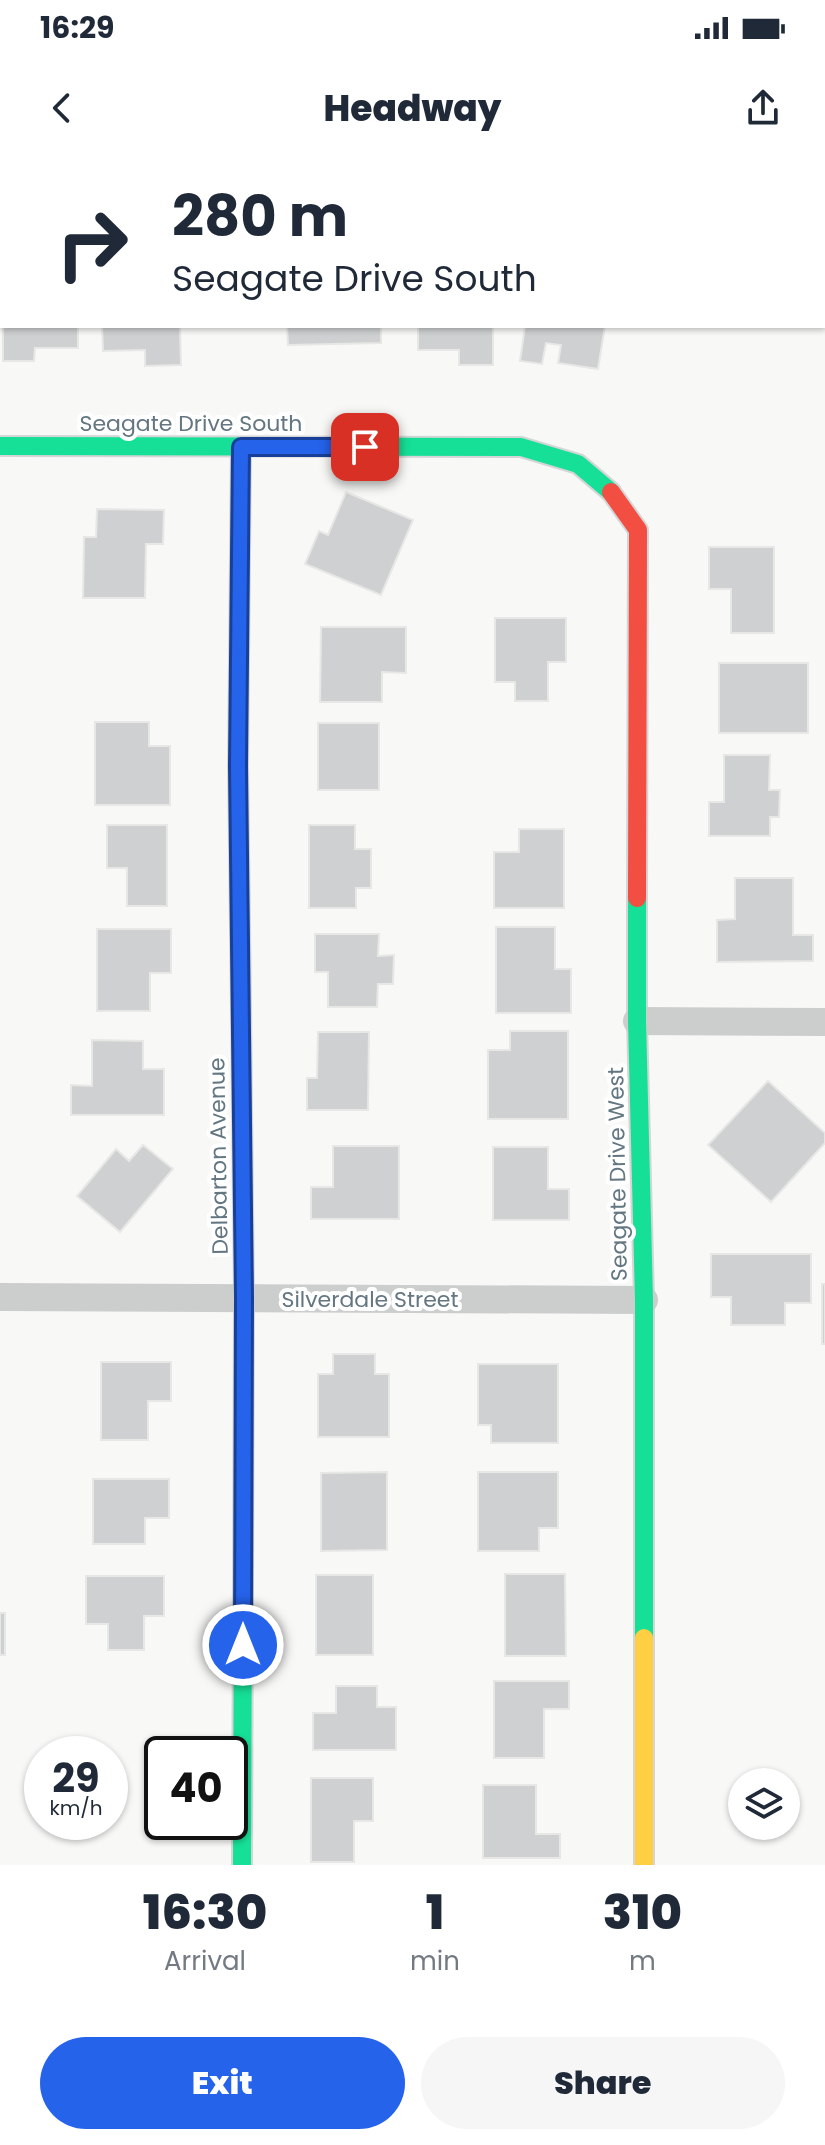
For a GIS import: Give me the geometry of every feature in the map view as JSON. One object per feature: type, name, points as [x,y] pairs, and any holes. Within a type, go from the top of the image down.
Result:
[{"type":"street","name":"Seagate Drive South","points":[[0,446],[521,447],[578,464],[609,490]]},
{"type":"street","name":"Delbarton Avenue","points":[[241,447],[238,766],[244,1298],[242,1865]]},
{"type":"street","name":"Seagate Drive West","points":[[609,490],[638,530],[637,1021],[644,1300],[644,1865]]},
{"type":"street","points":[[637,1021],[825,1022]]},
{"type":"street","name":"Silverdale Street","points":[[0,1297],[644,1300]]},
{"type":"building","points":[[3,328],[78,328],[78,348],[35,348],[34,361],[3,361]]},
{"type":"building","points":[[102,328],[180,328],[181,365],[145,366],[145,350],[103,351]]},
{"type":"building","points":[[287,328],[381,328],[381,343],[288,345]]},
{"type":"building","points":[[418,328],[493,328],[493,365],[459,365],[459,350],[418,350]]},
{"type":"building","points":[[525,328],[605,328],[598,369],[558,363],[561,345],[546,343],[542,364],[520,361]]},
{"type":"building","points":[[346,492],[413,520],[381,595],[305,564],[319,531],[328,535]]},
{"type":"building","points":[[97,509],[164,510],[163,544],[146,544],[145,598],[83,598],[84,537],[96,537]]},
{"type":"building","points":[[709,547],[774,547],[774,633],[731,633],[731,589],[709,589]]},
{"type":"building","points":[[495,618],[566,618],[566,662],[548,662],[548,701],[515,701],[515,682],[495,682]]},
{"type":"building","points":[[321,627],[406,627],[406,673],[382,672],[382,702],[320,702]]},
{"type":"building","points":[[719,663],[808,663],[808,733],[719,733]]},
{"type":"building","points":[[95,722],[149,722],[149,746],[170,746],[170,805],[95,805]]},
{"type":"building","points":[[318,723],[379,723],[379,790],[318,790]]},
{"type":"building","points":[[724,755],[770,755],[769,790],[780,790],[779,817],[770,817],[770,836],[709,836],[709,802],[724,802]]},
{"type":"building","points":[[107,825],[167,825],[167,906],[127,906],[127,868],[107,868]]},
{"type":"building","points":[[309,825],[355,825],[355,849],[371,849],[371,888],[356,888],[356,908],[309,908]]},
{"type":"building","points":[[519,829],[564,829],[564,908],[494,908],[494,852],[519,852]]},
{"type":"building","points":[[735,878],[793,878],[793,935],[813,935],[813,961],[717,962],[717,920],[735,919]]},
{"type":"building","points":[[496,927],[555,927],[555,969],[571,969],[571,1013],[496,1013]]},
{"type":"building","points":[[97,929],[171,929],[171,973],[150,973],[150,1011],[97,1011]]},
{"type":"building","points":[[315,934],[379,934],[378,956],[394,955],[393,984],[378,984],[377,1007],[328,1007],[328,972],[315,972]]},
{"type":"building","points":[[510,1031],[568,1031],[568,1119],[488,1119],[488,1050],[510,1050]]},
{"type":"building","points":[[318,1032],[369,1032],[368,1110],[307,1110],[307,1078],[317,1078]]},
{"type":"building","points":[[92,1040],[143,1041],[143,1069],[164,1069],[164,1115],[71,1115],[71,1085],[92,1086]]},
{"type":"building","points":[[768,1081],[825,1133],[825,1143],[771,1202],[708,1145]]},
{"type":"building","points":[[143,1145],[173,1169],[120,1232],[77,1196],[116,1149],[129,1161]]},
{"type":"building","points":[[333,1146],[399,1146],[399,1219],[311,1219],[311,1187],[333,1187]]},
{"type":"building","points":[[493,1147],[548,1147],[548,1189],[569,1189],[569,1220],[493,1220]]},
{"type":"building","points":[[711,1254],[811,1254],[811,1303],[785,1303],[785,1325],[731,1325],[731,1297],[711,1297]]},
{"type":"building","points":[[822,1284],[825,1284],[825,1344],[822,1344]]},
{"type":"building","points":[[333,1354],[375,1354],[375,1374],[389,1374],[389,1437],[318,1437],[318,1374],[333,1374]]},
{"type":"building","points":[[101,1362],[171,1362],[171,1401],[148,1401],[148,1440],[101,1440]]},
{"type":"building","points":[[478,1364],[558,1364],[558,1443],[491,1443],[491,1425],[478,1425]]},
{"type":"building","points":[[387,1472],[387,1550],[321,1551],[321,1473]]},
{"type":"building","points":[[478,1472],[558,1472],[558,1528],[539,1528],[539,1551],[478,1551]]},
{"type":"building","points":[[93,1479],[169,1479],[169,1518],[145,1518],[145,1544],[93,1544]]},
{"type":"building","points":[[505,1574],[565,1574],[566,1656],[505,1656]]},
{"type":"building","points":[[316,1575],[373,1575],[373,1655],[316,1655]]},
{"type":"building","points":[[86,1576],[164,1576],[164,1616],[144,1616],[144,1650],[108,1650],[108,1624],[86,1624]]},
{"type":"building","points":[[0,1613],[5,1613],[5,1655],[0,1655]]},
{"type":"building","points":[[494,1681],[569,1681],[569,1709],[544,1709],[544,1758],[494,1758]]},
{"type":"building","points":[[336,1686],[377,1686],[377,1707],[396,1707],[396,1750],[313,1750],[313,1713],[336,1713]]},
{"type":"building","points":[[311,1778],[373,1778],[373,1821],[354,1821],[354,1862],[311,1862]]},
{"type":"building","points":[[483,1785],[536,1785],[536,1834],[560,1834],[560,1858],[483,1858]]},
{"type":"traffic: fast","points":[[0,446],[521,447],[578,464],[611,492]]},
{"type":"traffic: fast","points":[[637,898],[644,1300],[644,1638]]},
{"type":"traffic: fast","points":[[241,1008],[244,1298],[242,1865]]},
{"type":"traffic: slow","points":[[241,447],[238,766],[241,1008]]},
{"type":"traffic: slow","points":[[644,1638],[644,1865]]},
{"type":"traffic: jam","points":[[611,492],[638,530],[637,898]]},
{"type":"route","points":[[243,1645],[244,1298],[238,766],[241,447],[365,447]]}]
